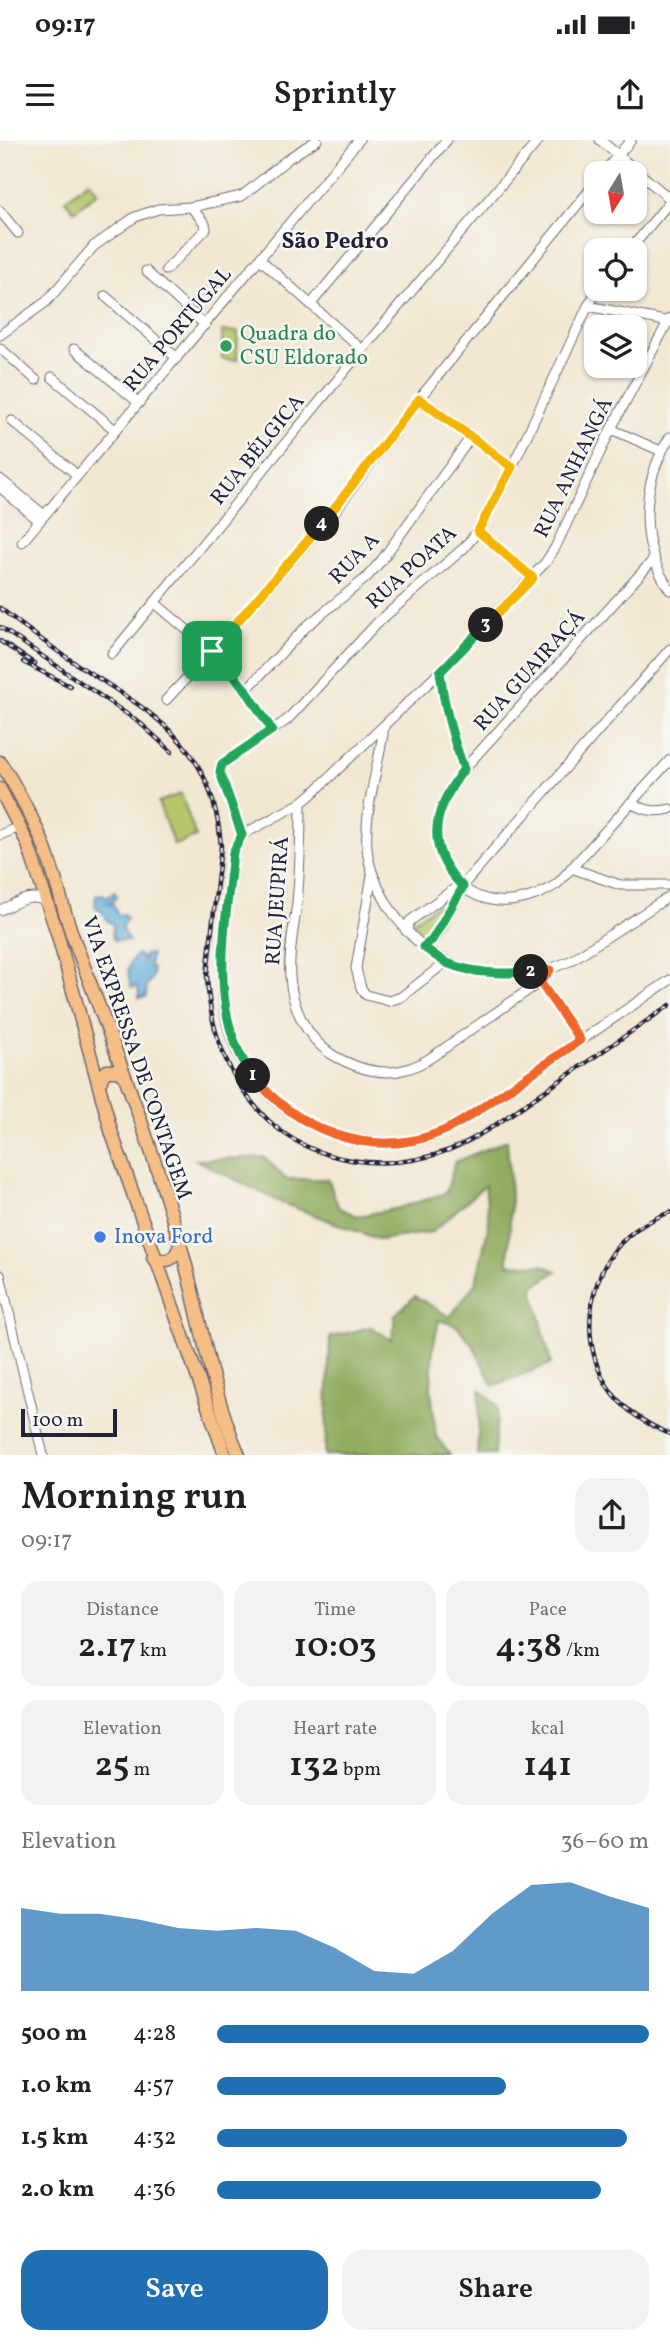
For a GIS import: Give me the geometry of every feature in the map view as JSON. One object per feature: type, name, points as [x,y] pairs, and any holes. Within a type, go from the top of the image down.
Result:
[{"type":"highway","name":"VIA EXPRESSA DE CONTAGEM","points":[[0,762],[41,838],[72,934],[152,1148],[180,1245],[223,1415],[239,1455]]},
{"type":"highway","name":"VIA EXPRESSA DE CONTAGEM","points":[[0,789],[27,842],[85,1028],[112,1134],[153,1258],[195,1366],[225,1455]]},
{"type":"highway","points":[[99,1085],[103,1075],[113,1070],[120,1071],[129,1082]]},
{"type":"highway","points":[[153,1258],[171,1260],[177,1255],[180,1245]]},
{"type":"street","points":[[0,335],[46,302],[94,246],[135,217],[158,209],[191,207],[242,196],[308,143],[317,140]]},
{"type":"street","name":"RUA PORTUGAL","points":[[22,542],[359,140]]},
{"type":"street","points":[[311,304],[447,140]]},
{"type":"street","name":"RUA BÉLGICA","points":[[112,654],[539,140]]},
{"type":"street","points":[[600,140],[670,200],[640,238]]},
{"type":"street","points":[[613,161],[631,140]]},
{"type":"street","points":[[166,700],[335,510],[419,399],[584,197]]},
{"type":"street","points":[[166,270],[206,229],[191,207]]},
{"type":"street","points":[[0,211],[18,233]]},
{"type":"street","points":[[261,260],[362,350]]},
{"type":"street","points":[[146,271],[205,325]]},
{"type":"street","points":[[105,296],[177,358]]},
{"type":"street","name":"RUA POATA","points":[[242,835],[220,772],[222,764],[287,720],[377,623],[464,548],[478,531],[512,467],[591,301]]},
{"type":"street","points":[[588,306],[669,320]]},
{"type":"street","name":"RUA ANHANGÁ","points":[[242,835],[300,803],[440,672],[533,578],[555,548],[611,429],[669,320]]},
{"type":"street","points":[[0,348],[36,380]]},
{"type":"street","points":[[74,349],[139,403]]},
{"type":"street","points":[[52,377],[115,430]]},
{"type":"street","points":[[419,399],[512,467]]},
{"type":"street","points":[[12,421],[77,475]]},
{"type":"street","points":[[611,429],[661,452]]},
{"type":"street","name":"RUA A","points":[[246,690],[307,626],[366,578],[471,437]]},
{"type":"street","points":[[670,437],[661,452],[649,485],[647,510],[654,559],[670,590]]},
{"type":"street","points":[[0,479],[41,517]]},
{"type":"street","points":[[0,487],[41,517]]},
{"type":"street","points":[[478,531],[533,578]]},
{"type":"street","name":"RUA GUAIRAÇÁ","points":[[464,883],[444,860],[438,842],[437,827],[446,795],[464,769],[654,559]]},
{"type":"street","points":[[155,603],[212,651],[246,690],[272,730]]},
{"type":"street","points":[[423,947],[432,940],[464,883],[670,649]]},
{"type":"street","points":[[440,672],[452,739],[464,769]]},
{"type":"street","points":[[384,726],[368,815],[367,845],[372,875],[406,931],[423,947],[446,962],[475,970],[506,974],[550,970]]},
{"type":"street","points":[[464,883],[491,901],[522,901],[540,895],[557,884],[670,760]]},
{"type":"street","name":"RUA JEUPIRÁ","points":[[300,803],[298,890],[289,975],[298,1012],[307,1031],[324,1049],[361,1069],[406,1069],[428,1059],[540,982],[550,970],[570,961],[670,896]]},
{"type":"street","points":[[630,803],[645,810],[670,809]]},
{"type":"street","points":[[1,833],[19,827]]},
{"type":"street","points":[[242,835],[233,852],[224,947],[222,973],[227,1020],[240,1058],[266,1093],[297,1117],[335,1136],[363,1142],[415,1141],[440,1132],[467,1118],[670,980]]},
{"type":"street","points":[[571,868],[620,885],[670,885]]},
{"type":"street","points":[[29,898],[36,887],[38,875]]},
{"type":"street","points":[[372,875],[356,968],[361,988],[366,995],[388,1001],[401,997],[446,962]]},
{"type":"street","points":[[406,931],[410,921],[464,883]]},
{"type":"street","points":[[0,910],[29,898],[37,897],[47,902]]},
{"type":"street","points":[[540,982],[580,1040]]},
{"type":"street","points":[[0,1275],[43,1455]]},
{"type":"green space","points":[[89,181],[98,192],[74,211],[65,200]]},
{"type":"green space","points":[[222,331],[238,332],[237,360],[222,359]]},
{"type":"green space","points":[[181,794],[196,837],[174,845],[158,802]]},
{"type":"green space","points":[[460,889],[423,946],[407,931],[412,922]]},
{"type":"green space","points":[[507,1140],[511,1198],[508,1264],[542,1265],[557,1271],[533,1287],[551,1364],[493,1386],[473,1345],[457,1326],[439,1320],[433,1348],[431,1387],[436,1436],[450,1455],[325,1455],[330,1337],[371,1327],[392,1340],[395,1315],[415,1296],[450,1317],[476,1282],[489,1223],[485,1185],[432,1232],[380,1240],[282,1203],[196,1160],[264,1157],[286,1179],[328,1179],[339,1208],[358,1216],[399,1208],[446,1193],[455,1162]]},
{"type":"green space","points":[[480,1389],[498,1406],[494,1455],[477,1455]]},
{"type":"water","points":[[114,891],[117,896],[108,903],[114,905],[118,915],[124,914],[127,919],[122,930],[129,941],[114,940],[113,924],[107,921],[105,915],[95,906],[96,895],[107,897]]},
{"type":"water","points":[[137,954],[143,960],[144,955],[151,954],[149,968],[152,968],[153,973],[147,984],[146,997],[139,998],[138,988],[131,987],[128,973],[129,965]]},
{"type":"railway","points":[[0,608],[155,717],[193,757],[206,782],[216,811],[221,846],[207,975],[212,1015],[223,1052],[241,1087],[266,1118],[285,1134],[329,1155],[353,1160],[402,1161],[449,1150],[496,1125],[670,1005]]},
{"type":"railway","points":[[0,627],[140,723],[172,752]]},
{"type":"railway","points":[[0,641],[35,664]]},
{"type":"railway","points":[[23,662],[70,686]]},
{"type":"railway","points":[[670,1212],[638,1228],[614,1252],[602,1270],[591,1312],[594,1356],[613,1394],[639,1418],[670,1434]]},
{"type":"place","name":"Quadra do CSU Eldorado","points":[[226,346]]},
{"type":"place","name":"Inova Ford","points":[[100,1237]]},
{"type":"district","name":"São Pedro","points":[[335,242]]},
{"type":"route","points":[[419,399],[512,467],[478,531],[533,578],[440,672],[452,739],[464,769],[443,802],[437,835],[446,866],[463,887],[432,940],[423,947],[446,962],[475,970],[506,974],[550,970],[540,982],[580,1040],[467,1118],[415,1141],[363,1142],[335,1136],[297,1117],[266,1093],[240,1058],[227,1020],[222,973],[233,852],[242,835],[220,772],[222,764],[272,730],[246,690],[212,651],[335,510],[419,399]]}]
